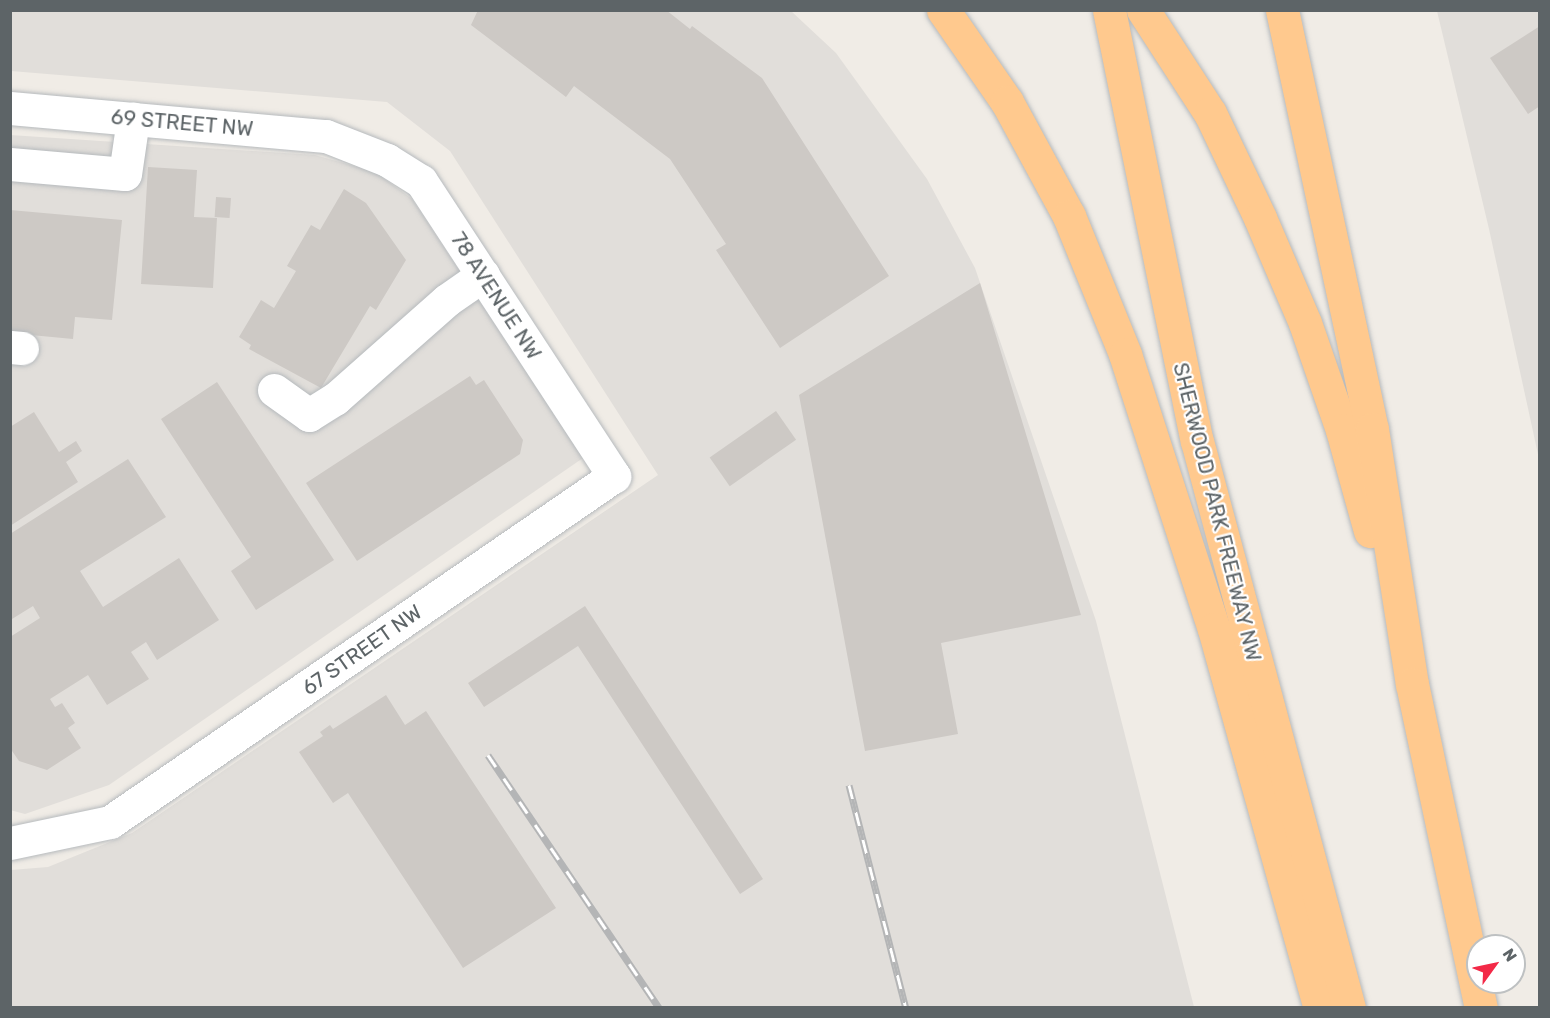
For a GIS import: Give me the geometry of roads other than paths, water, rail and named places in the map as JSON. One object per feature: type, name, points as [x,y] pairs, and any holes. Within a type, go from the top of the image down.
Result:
[{"type":"highway","points":[[943,10],[1007,102],[1069,216],[1125,354],[1214,629],[1320,1008]]},
{"type":"highway","name":"SHERWOOD PARK FREEWAY NW","points":[[1109,10],[1144,199],[1197,441],[1348,1008]]},
{"type":"highway","points":[[1143,10],[1210,113],[1305,323],[1342,430],[1412,684]]},
{"type":"highway","points":[[1282,10],[1372,429],[1412,684],[1481,1008]]},
{"type":"street","name":"69 STREET NW","points":[[10,108],[326,136],[352,144]]},
{"type":"street","points":[[10,164],[125,174],[133,119]]},
{"type":"street","name":"78 AVENUE NW","points":[[352,144],[421,181],[614,476]]},
{"type":"street","points":[[274,390],[309,415],[335,399],[447,300],[483,275]]},
{"type":"street","name":"67 STREET NW","points":[[10,843],[110,822],[614,476]]},
{"type":"railway","points":[[488,755],[659,1008]]},
{"type":"railway","points":[[849,785],[906,1008]]}]
